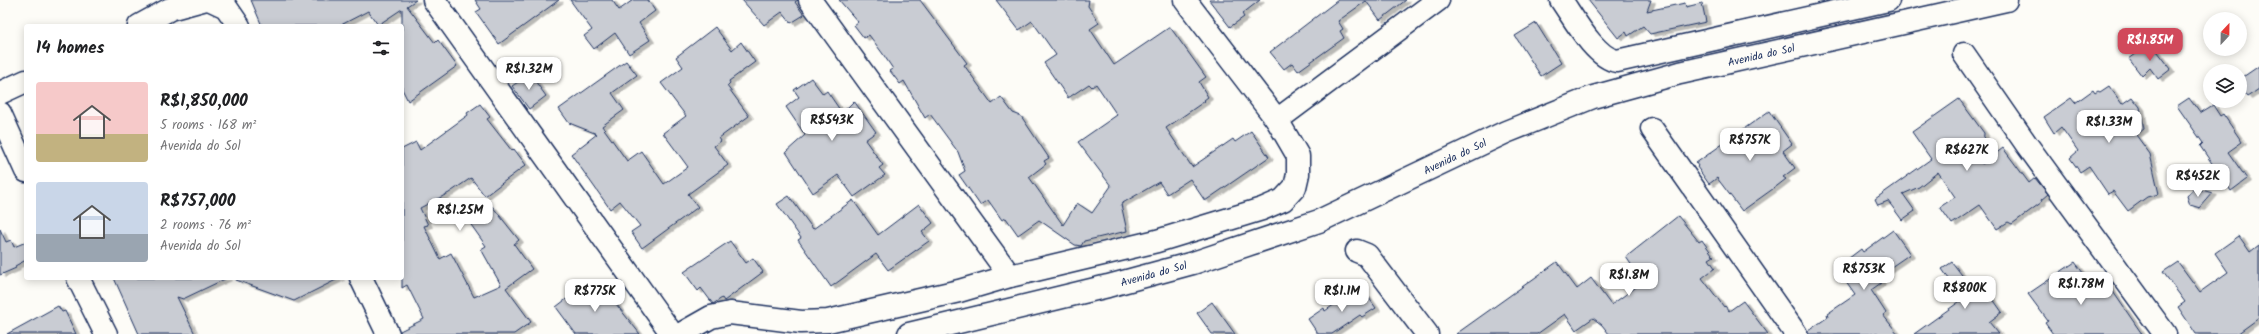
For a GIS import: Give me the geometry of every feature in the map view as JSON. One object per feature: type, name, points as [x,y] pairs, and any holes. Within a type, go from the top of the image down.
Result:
[{"type":"street","points":[[143,24],[170,9],[202,0]]},
{"type":"street","points":[[211,0],[214,0],[226,7],[238,24]]},
{"type":"street","points":[[434,0],[672,334]]},
{"type":"street","points":[[810,0],[1010,276]]},
{"type":"street","points":[[681,334],[712,317],[730,313],[801,322],[828,321],[959,291],[1010,276],[1164,239],[1226,221],[1283,200],[1294,187],[1298,174],[1298,156],[1277,120],[1185,0]]},
{"type":"street","points":[[1277,120],[1438,0]]},
{"type":"street","points":[[1561,0],[1599,52],[1611,60],[1617,61],[1888,0]]},
{"type":"street","name":"Avenida do Sol","points":[[910,334],[1115,284],[1193,263],[1319,221],[1506,132],[1593,96],[1680,73],[2006,0]]},
{"type":"street","points":[[1964,54],[2045,170],[2165,334]]},
{"type":"street","points":[[0,93],[24,82]]},
{"type":"street","points":[[0,113],[24,167]]},
{"type":"street","points":[[1652,129],[1796,334]]},
{"type":"street","points":[[1357,251],[1368,255],[1427,334]]},
{"type":"street","points":[[79,280],[106,334]]},
{"type":"street","points":[[363,280],[388,334]]},
{"type":"building","points":[[251,0],[416,0],[407,6],[435,43],[438,40],[457,66],[408,101],[404,93],[404,24],[402,24],[402,9],[380,24],[377,24],[368,11],[343,24],[261,24]]},
{"type":"building","points":[[475,0],[559,0],[499,44],[476,12],[481,9]]},
{"type":"building","points":[[570,0],[612,0],[619,10],[633,0],[648,0],[655,11],[639,23],[650,40],[629,54],[615,33],[594,49],[584,36],[592,30]]},
{"type":"building","points":[[742,0],[798,0],[795,2],[804,15],[791,23],[782,12],[764,25]]},
{"type":"building","points":[[839,0],[920,0],[967,63],[964,65],[992,104],[1001,97],[1013,113],[1021,116],[1049,158],[1044,161],[1046,164],[1029,177],[1063,225],[1077,203],[1092,213],[1111,186],[1078,142],[1117,115],[1096,84],[1092,87],[1089,84],[1068,98],[1044,63],[1056,55],[1032,21],[1019,30],[996,0],[1089,0],[1088,6],[1099,23],[1090,29],[1114,65],[1170,27],[1206,77],[1199,82],[1208,97],[1204,100],[1205,101],[1166,128],[1192,167],[1233,139],[1235,142],[1251,131],[1269,157],[1205,201],[1190,179],[1167,194],[1159,182],[1121,204],[1127,231],[1084,241],[1081,246],[1075,245],[1039,220],[1018,235],[1006,218],[1002,220],[988,200],[980,205],[959,175],[965,171],[958,152],[930,114],[925,118],[904,81],[900,84],[890,71],[893,69],[883,54],[869,35],[864,38],[854,25],[858,22]]},
{"type":"building","points":[[1209,0],[1260,0],[1242,14],[1244,17],[1230,27]]},
{"type":"building","points":[[1338,0],[1406,0],[1380,20],[1366,1],[1338,21],[1343,29],[1340,31],[1344,38],[1298,71],[1292,63],[1284,69],[1270,52]]},
{"type":"building","points":[[1588,0],[1651,0],[1647,11],[1685,3],[1686,7],[1702,3],[1706,22],[1650,34],[1643,26],[1628,36],[1626,32],[1618,38]]},
{"type":"building","points":[[1536,23],[1561,63],[1541,76],[1515,36]]},
{"type":"building","points":[[715,27],[732,50],[741,42],[755,62],[729,81],[730,83],[727,86],[749,116],[719,138],[721,141],[714,146],[728,165],[688,194],[698,207],[642,248],[631,232],[640,226],[620,201],[610,209],[571,154],[597,134],[569,123],[559,109],[626,61],[637,75],[612,93],[624,110],[602,126],[627,161],[641,151],[664,184],[688,167],[663,133],[686,116],[661,83],[683,67],[676,57]]},
{"type":"building","points":[[2151,43],[2171,69],[2158,79],[2150,68],[2142,76],[2129,59]]},
{"type":"building","points":[[2259,66],[2259,89],[2247,97],[2247,74]]},
{"type":"building","points":[[530,74],[546,96],[529,109],[512,86]]},
{"type":"building","points":[[811,78],[823,94],[827,91],[843,112],[854,101],[876,132],[865,140],[883,165],[879,168],[885,175],[854,197],[838,175],[813,193],[786,152],[805,135],[786,107],[799,97],[794,90]]},
{"type":"building","points":[[2109,86],[2122,104],[2132,97],[2140,107],[2144,129],[2136,135],[2150,154],[2159,194],[2147,197],[2128,211],[2113,191],[2108,194],[2089,166],[2080,172],[2070,158],[2078,151],[2061,127],[2054,133],[2044,117],[2071,98],[2075,103],[2093,90],[2095,93],[2098,91],[2100,92]]},
{"type":"building","points":[[2189,98],[2200,113],[2208,108],[2215,108],[2220,116],[2223,114],[2242,142],[2228,152],[2247,179],[2231,191],[2200,146],[2203,143],[2177,106]]},
{"type":"building","points":[[1959,99],[1984,133],[1982,164],[2003,148],[2029,183],[2035,178],[2048,194],[2041,200],[2042,202],[2012,224],[2008,222],[1997,229],[1980,205],[1952,224],[1940,207],[1955,197],[1938,172],[1919,187],[1903,194],[1915,211],[1902,220],[1888,201],[1878,205],[1875,199],[1931,159],[1912,132]]},
{"type":"building","points":[[480,104],[490,117],[487,119],[512,151],[514,149],[526,165],[485,196],[471,178],[449,193],[420,208],[428,225],[424,226],[440,259],[451,253],[474,297],[501,285],[481,249],[486,246],[469,222],[492,206],[519,240],[514,244],[532,269],[506,288],[531,322],[514,334],[400,334],[400,331],[424,319],[407,285],[402,288],[402,280],[404,280],[404,148],[416,142],[420,150],[468,115],[467,113]]},
{"type":"building","points":[[1769,111],[1792,144],[1783,151],[1795,168],[1783,177],[1786,179],[1742,211],[1717,178],[1709,184],[1697,167],[1698,166],[1696,163]]},
{"type":"building","points":[[2194,188],[2213,193],[2200,208],[2190,205],[2187,196]]},
{"type":"building","points":[[789,196],[813,229],[853,200],[878,235],[919,204],[933,223],[922,232],[929,241],[888,270],[876,254],[831,287],[798,240],[801,238],[777,204]]},
{"type":"building","points":[[1678,216],[1699,242],[1702,240],[1712,254],[1711,255],[1714,256],[1709,259],[1715,268],[1702,278],[1724,307],[1725,306],[1729,311],[1743,301],[1768,334],[1609,334],[1602,325],[1593,318],[1576,330],[1565,314],[1537,334],[1456,334],[1557,262],[1577,289],[1591,278],[1611,305],[1643,282],[1626,257]]},
{"type":"building","points":[[0,229],[6,242],[11,240],[14,247],[24,243],[24,261],[15,266],[16,268],[0,275]]},
{"type":"building","points":[[1893,230],[1910,254],[1878,276],[1881,283],[1871,290],[1886,313],[1883,315],[1898,334],[1808,334],[1808,331],[1828,317],[1827,314],[1855,295],[1836,268],[1861,249],[1863,252]]},
{"type":"building","points":[[2239,236],[2250,252],[2259,245],[2259,318],[2237,334],[2196,334],[2178,307],[2185,302],[2163,272],[2178,262],[2200,292],[2228,272],[2215,253]]},
{"type":"building","points":[[730,241],[746,263],[753,258],[763,272],[724,301],[722,298],[713,304],[701,288],[698,291],[684,272]]},
{"type":"building","points":[[1952,262],[1974,291],[1983,285],[2002,312],[1989,322],[1999,334],[1914,334],[1963,299],[1942,269]]},
{"type":"building","points":[[2075,262],[2094,288],[2105,280],[2142,334],[2053,334],[2045,323],[2048,321],[2028,294]]},
{"type":"building","points":[[115,280],[223,280],[183,299],[177,297],[195,334],[139,334]]},
{"type":"building","points":[[236,280],[336,280],[294,301]]},
{"type":"building","points":[[591,284],[594,288],[600,284],[640,334],[576,334],[556,307],[578,290],[580,293]]},
{"type":"building","points":[[1356,289],[1362,297],[1366,294],[1376,308],[1362,317],[1360,315],[1332,334],[1318,334],[1308,319],[1324,308],[1325,311]]},
{"type":"building","points":[[1212,302],[1235,334],[1212,334],[1197,313]]},
{"type":"building","points":[[58,306],[62,312],[65,311],[76,334],[7,334]]}]
